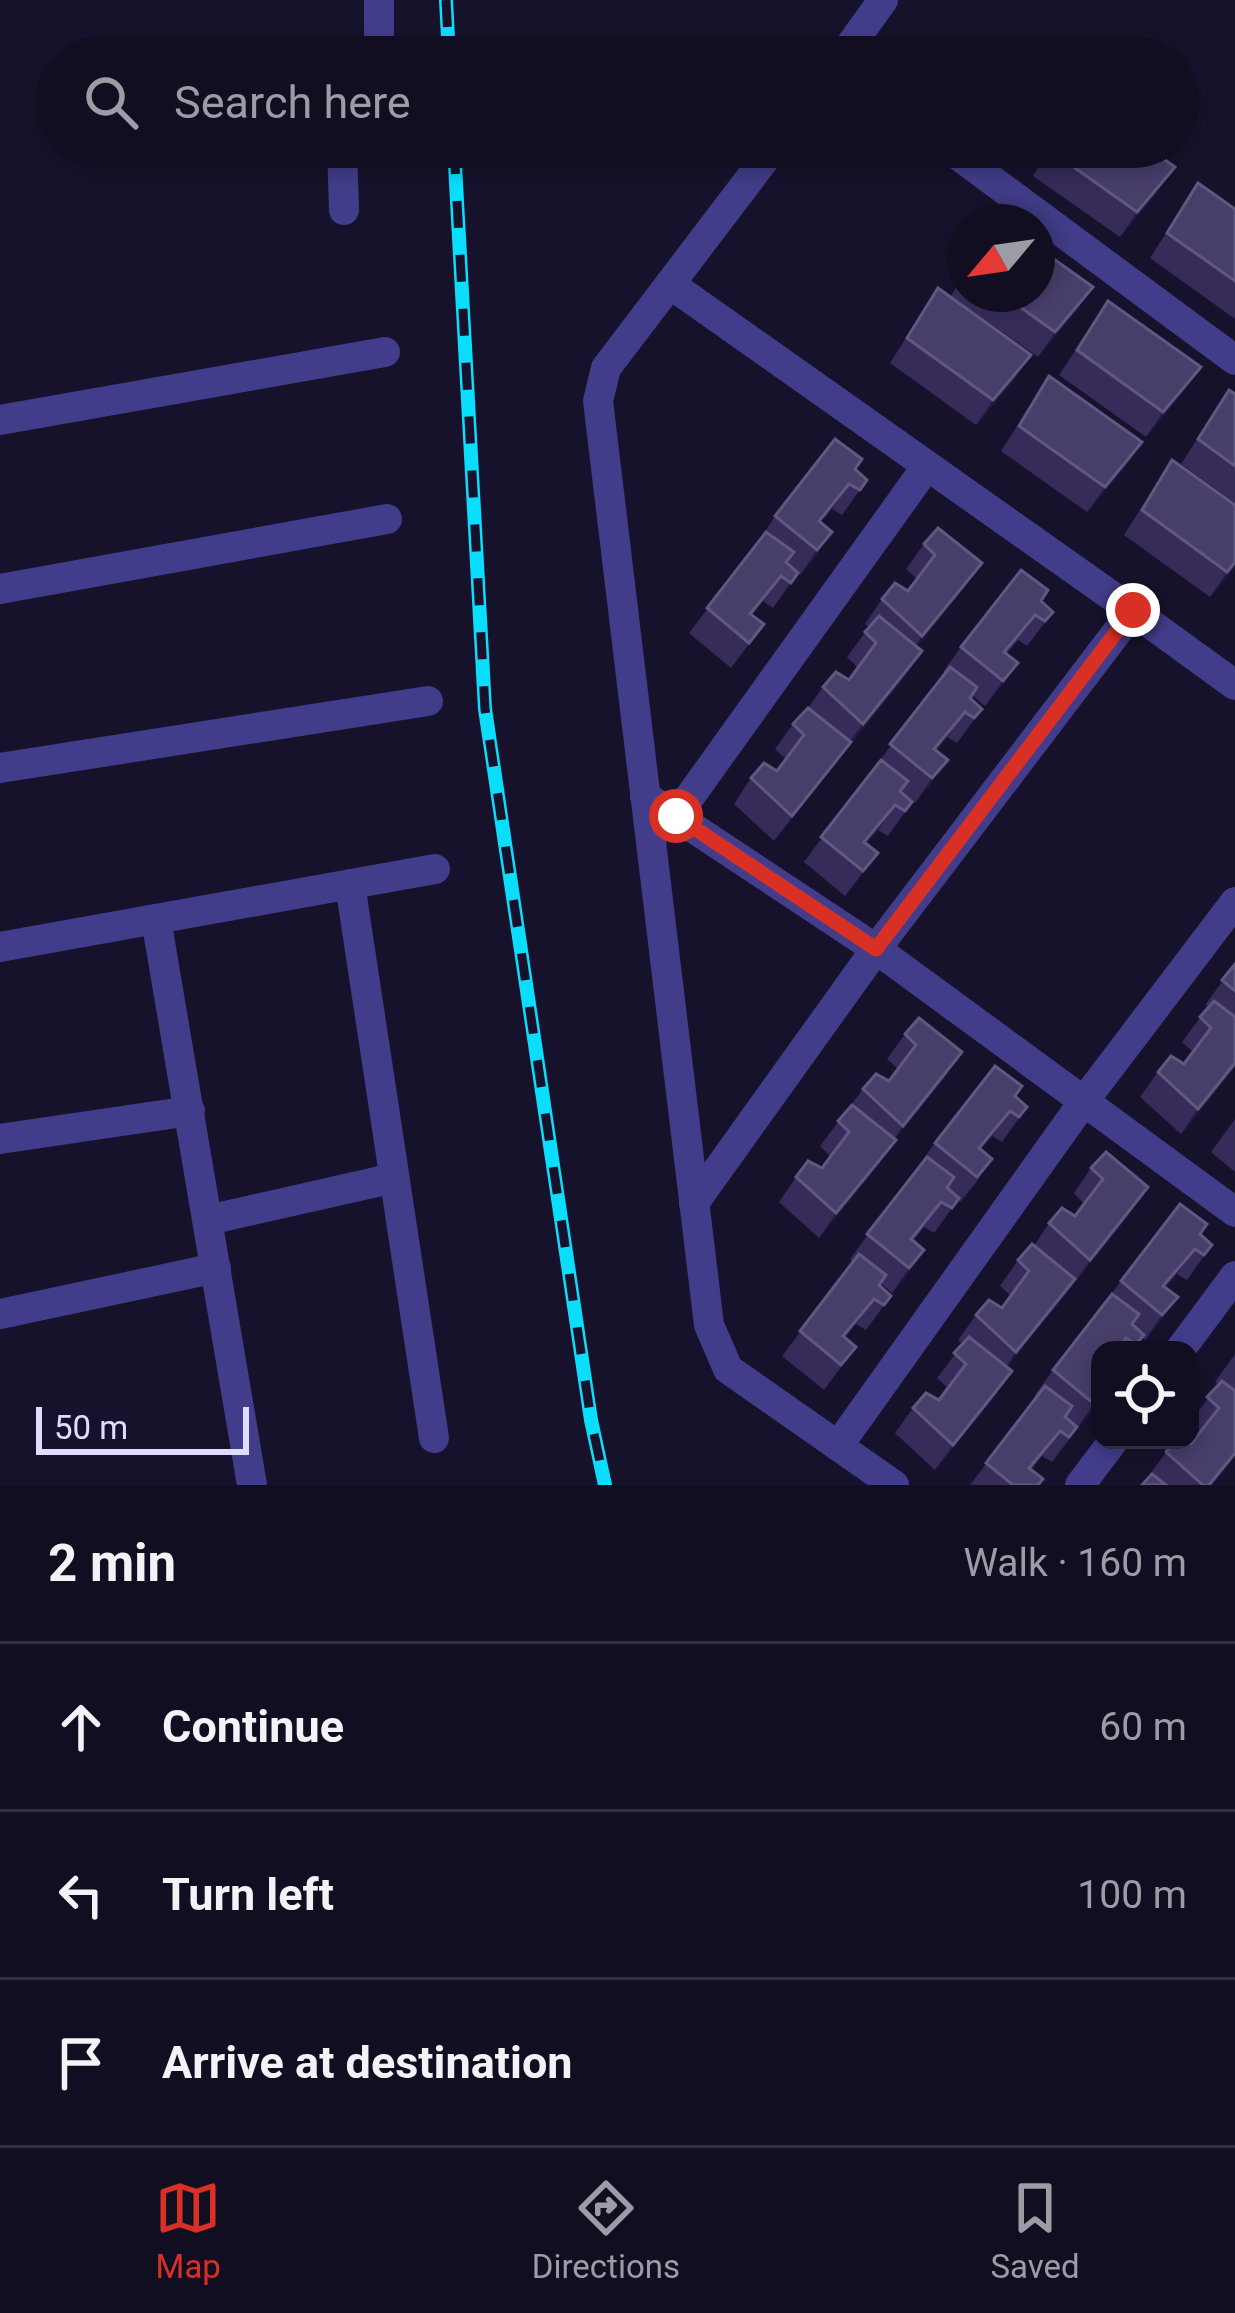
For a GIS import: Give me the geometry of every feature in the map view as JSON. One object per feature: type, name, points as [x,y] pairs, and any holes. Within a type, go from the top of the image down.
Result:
[{"type":"street","points":[[379,0],[379,36]]},
{"type":"street","points":[[857,36],[883,0]]},
{"type":"street","points":[[343,168],[344,209]]},
{"type":"street","points":[[758,168],[606,368],[598,400],[709,1325],[728,1369],[894,1485]]},
{"type":"street","points":[[975,168],[1235,360]]},
{"type":"street","points":[[670,284],[1235,686]]},
{"type":"street","points":[[0,420],[385,352]]},
{"type":"street","points":[[676,816],[927,466]]},
{"type":"street","points":[[0,589],[387,519]]},
{"type":"street","points":[[694,1203],[876,949],[1133,610]]},
{"type":"street","points":[[0,768],[428,701]]},
{"type":"street","points":[[645,796],[876,949],[1235,1212]]},
{"type":"street","points":[[0,947],[435,869]]},
{"type":"street","points":[[350,884],[434,1438]]},
{"type":"street","points":[[838,1446],[1084,1101],[1235,902]]},
{"type":"street","points":[[156,919],[252,1485]]},
{"type":"street","points":[[0,1139],[190,1111]]},
{"type":"street","points":[[208,1220],[394,1178]]},
{"type":"street","points":[[0,1314],[216,1268]]},
{"type":"street","points":[[1187,1341],[1235,1276]]},
{"type":"street","points":[[1080,1485],[1107,1449]]},
{"type":"building","points":[[1075,168],[1174,168],[1137,212]]},
{"type":"building","points":[[1198,183],[1235,209],[1235,281],[1167,233]]},
{"type":"building","points":[[1055,260],[1093,287],[1055,332],[1027,312],[1055,312]]},
{"type":"building","points":[[938,288],[947,294],[947,312],[971,312],[1031,355],[993,400],[907,338]]},
{"type":"building","points":[[1108,301],[1201,367],[1163,412],[1077,350]]},
{"type":"building","points":[[1049,376],[1142,442],[1105,487],[1019,426]]},
{"type":"building","points":[[1229,390],[1235,394],[1235,466],[1198,439]]},
{"type":"building","points":[[835,439],[862,459],[855,469],[867,480],[860,490],[849,484],[819,521],[832,532],[817,550],[775,516]]},
{"type":"building","points":[[1172,460],[1235,505],[1235,562],[1227,572],[1142,510]]},
{"type":"building","points":[[938,528],[982,563],[922,636],[882,599],[895,583],[908,591],[935,555],[924,544]]},
{"type":"building","points":[[766,532],[794,552],[786,562],[798,573],[791,583],[781,576],[750,614],[764,624],[749,643],[707,608]]},
{"type":"building","points":[[1021,570],[1048,590],[1041,601],[1053,612],[1045,621],[1035,615],[1004,652],[1018,663],[1003,681],[961,647]]},
{"type":"building","points":[[879,616],[922,651],[863,724],[823,687],[836,672],[849,680],[876,643],[865,632]]},
{"type":"building","points":[[950,667],[977,687],[970,698],[982,709],[974,718],[965,712],[934,749],[948,760],[932,778],[890,744]]},
{"type":"building","points":[[808,708],[851,742],[792,816],[751,778],[764,763],[777,771],[804,735],[793,724]]},
{"type":"building","points":[[881,760],[908,781],[900,791],[912,802],[905,811],[895,805],[864,842],[878,853],[863,871],[821,837]]},
{"type":"building","points":[[1235,964],[1235,991],[1222,980]]},
{"type":"building","points":[[1214,1001],[1235,1017],[1235,1063],[1198,1109],[1158,1072],[1171,1056],[1184,1064],[1211,1028],[1200,1017]]},
{"type":"building","points":[[919,1018],[962,1052],[903,1126],[863,1089],[876,1074],[889,1081],[916,1045],[905,1034]]},
{"type":"building","points":[[995,1066],[1022,1086],[1015,1096],[1027,1107],[1019,1117],[1010,1111],[979,1148],[992,1159],[977,1177],[935,1143]]},
{"type":"building","points":[[852,1105],[896,1140],[836,1213],[796,1177],[808,1161],[822,1168],[849,1132],[838,1121]]},
{"type":"building","points":[[1106,1152],[1148,1187],[1090,1260],[1049,1223],[1062,1208],[1075,1216],[1103,1179],[1091,1168]]},
{"type":"building","points":[[927,1157],[954,1177],[947,1188],[959,1198],[952,1208],[941,1202],[911,1239],[924,1250],[909,1268],[867,1234]]},
{"type":"building","points":[[1180,1204],[1207,1224],[1200,1234],[1212,1245],[1204,1255],[1195,1249],[1163,1286],[1178,1297],[1162,1315],[1121,1281]]},
{"type":"building","points":[[1032,1244],[1075,1279],[1016,1352],[976,1315],[989,1300],[1002,1308],[1029,1271],[1018,1260]]},
{"type":"building","points":[[859,1254],[886,1275],[879,1285],[891,1296],[884,1305],[874,1299],[843,1336],[856,1347],[841,1365],[800,1331]]},
{"type":"building","points":[[1112,1294],[1139,1314],[1132,1324],[1144,1335],[1139,1341],[1091,1341],[1091,1402],[1053,1370]]},
{"type":"building","points":[[969,1337],[1012,1371],[953,1445],[913,1408],[926,1393],[939,1400],[966,1364],[954,1353]]},
{"type":"building","points":[[1222,1381],[1235,1391],[1235,1453],[1209,1485],[1203,1485],[1166,1452],[1199,1449],[1199,1434],[1219,1408],[1207,1397]]},
{"type":"building","points":[[1045,1386],[1072,1406],[1065,1417],[1077,1427],[1069,1437],[1060,1431],[1029,1468],[1043,1479],[1038,1485],[1013,1485],[986,1463]]},
{"type":"building","points":[[1152,1474],[1166,1485],[1142,1485]]},
{"type":"railway","points":[[446,0],[448,36]]},
{"type":"railway","points":[[455,168],[485,709],[591,1420],[605,1485]]},
{"type":"route","points":[[676,816],[876,949],[1133,610]]}]
